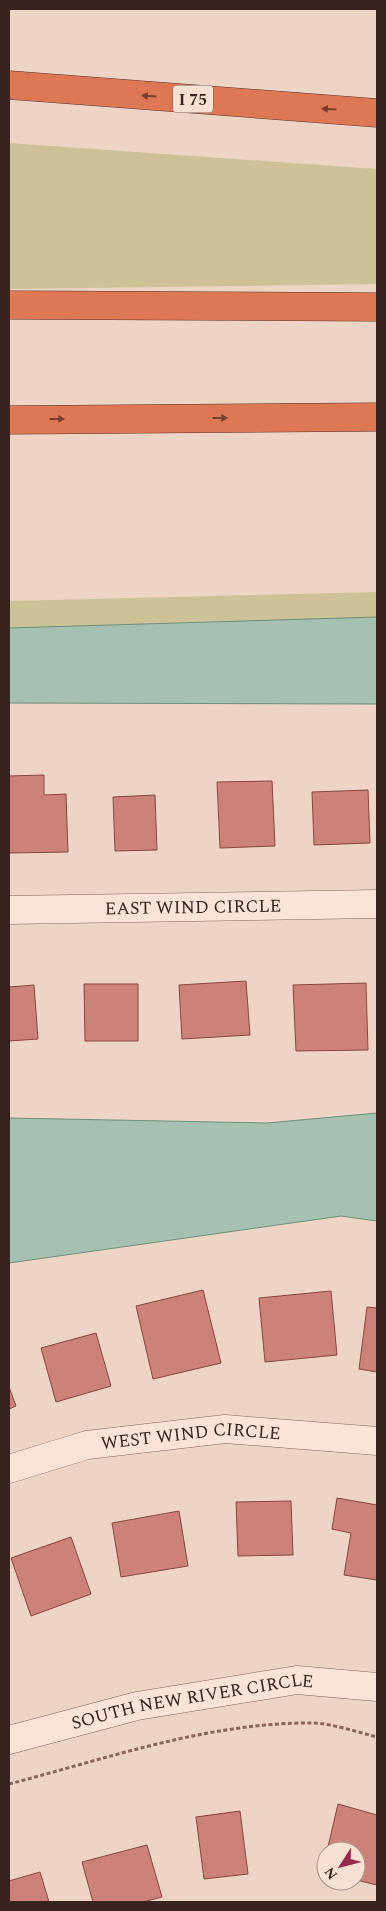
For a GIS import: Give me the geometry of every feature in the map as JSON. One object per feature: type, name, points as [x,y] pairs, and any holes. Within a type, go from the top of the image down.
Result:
[{"type":"highway","name":"I 75","points":[[9,85],[377,113]]},
{"type":"highway","points":[[9,305],[377,307]]},
{"type":"highway","points":[[9,420],[377,417]]},
{"type":"street","name":"EAST WIND CIRCLE","points":[[9,910],[377,904]]},
{"type":"street","name":"WEST WIND CIRCLE","points":[[9,1470],[87,1445],[225,1429],[377,1441]]},
{"type":"street","name":"SOUTH NEW RIVER CIRCLE","points":[[9,1740],[138,1706],[297,1680],[377,1686]]},
{"type":"path","points":[[9,1784],[186,1737],[234,1727],[316,1723],[377,1737]]},
{"type":"shaded area","points":[[9,143],[377,169],[377,284],[9,289]]},
{"type":"shaded area","points":[[377,592],[377,617],[9,628],[9,601]]},
{"type":"shaded area","points":[[377,617],[377,704],[9,703],[9,628]]},
{"type":"shaded area","points":[[377,1113],[377,1221],[341,1216],[9,1263],[9,1118],[267,1123]]},
{"type":"building","points":[[44,775],[44,795],[66,794],[68,852],[9,853],[9,776]]},
{"type":"building","points":[[272,781],[275,846],[220,848],[217,782]]},
{"type":"building","points":[[368,790],[370,843],[314,845],[312,792]]},
{"type":"building","points":[[155,795],[157,850],[115,851],[113,797]]},
{"type":"building","points":[[246,981],[250,1035],[182,1039],[179,985]]},
{"type":"building","points":[[366,983],[368,1050],[296,1051],[293,985]]},
{"type":"building","points":[[84,984],[138,984],[138,1041],[85,1041]]},
{"type":"building","points":[[34,985],[38,1039],[9,1041],[9,987]]},
{"type":"building","points":[[203,1290],[221,1363],[153,1379],[136,1306]]},
{"type":"building","points":[[331,1291],[337,1355],[265,1362],[259,1298]]},
{"type":"building","points":[[367,1307],[377,1308],[377,1372],[359,1369]]},
{"type":"building","points":[[96,1333],[111,1386],[56,1402],[41,1348]]},
{"type":"building","points":[[9,1387],[16,1406],[9,1409]]},
{"type":"building","points":[[337,1498],[377,1505],[377,1580],[344,1575],[351,1533],[332,1529]]},
{"type":"building","points":[[291,1501],[293,1555],[238,1556],[236,1502]]},
{"type":"building","points":[[179,1511],[188,1566],[121,1577],[112,1523]]},
{"type":"building","points":[[71,1537],[91,1594],[31,1616],[11,1558]]},
{"type":"building","points":[[338,1804],[377,1815],[377,1885],[366,1882],[366,1841],[329,1841]]},
{"type":"building","points":[[240,1811],[248,1874],[204,1879],[196,1817]]},
{"type":"building","points":[[147,1845],[162,1897],[143,1902],[93,1902],[82,1862]]},
{"type":"building","points":[[40,1872],[49,1902],[9,1902],[9,1881]]}]
